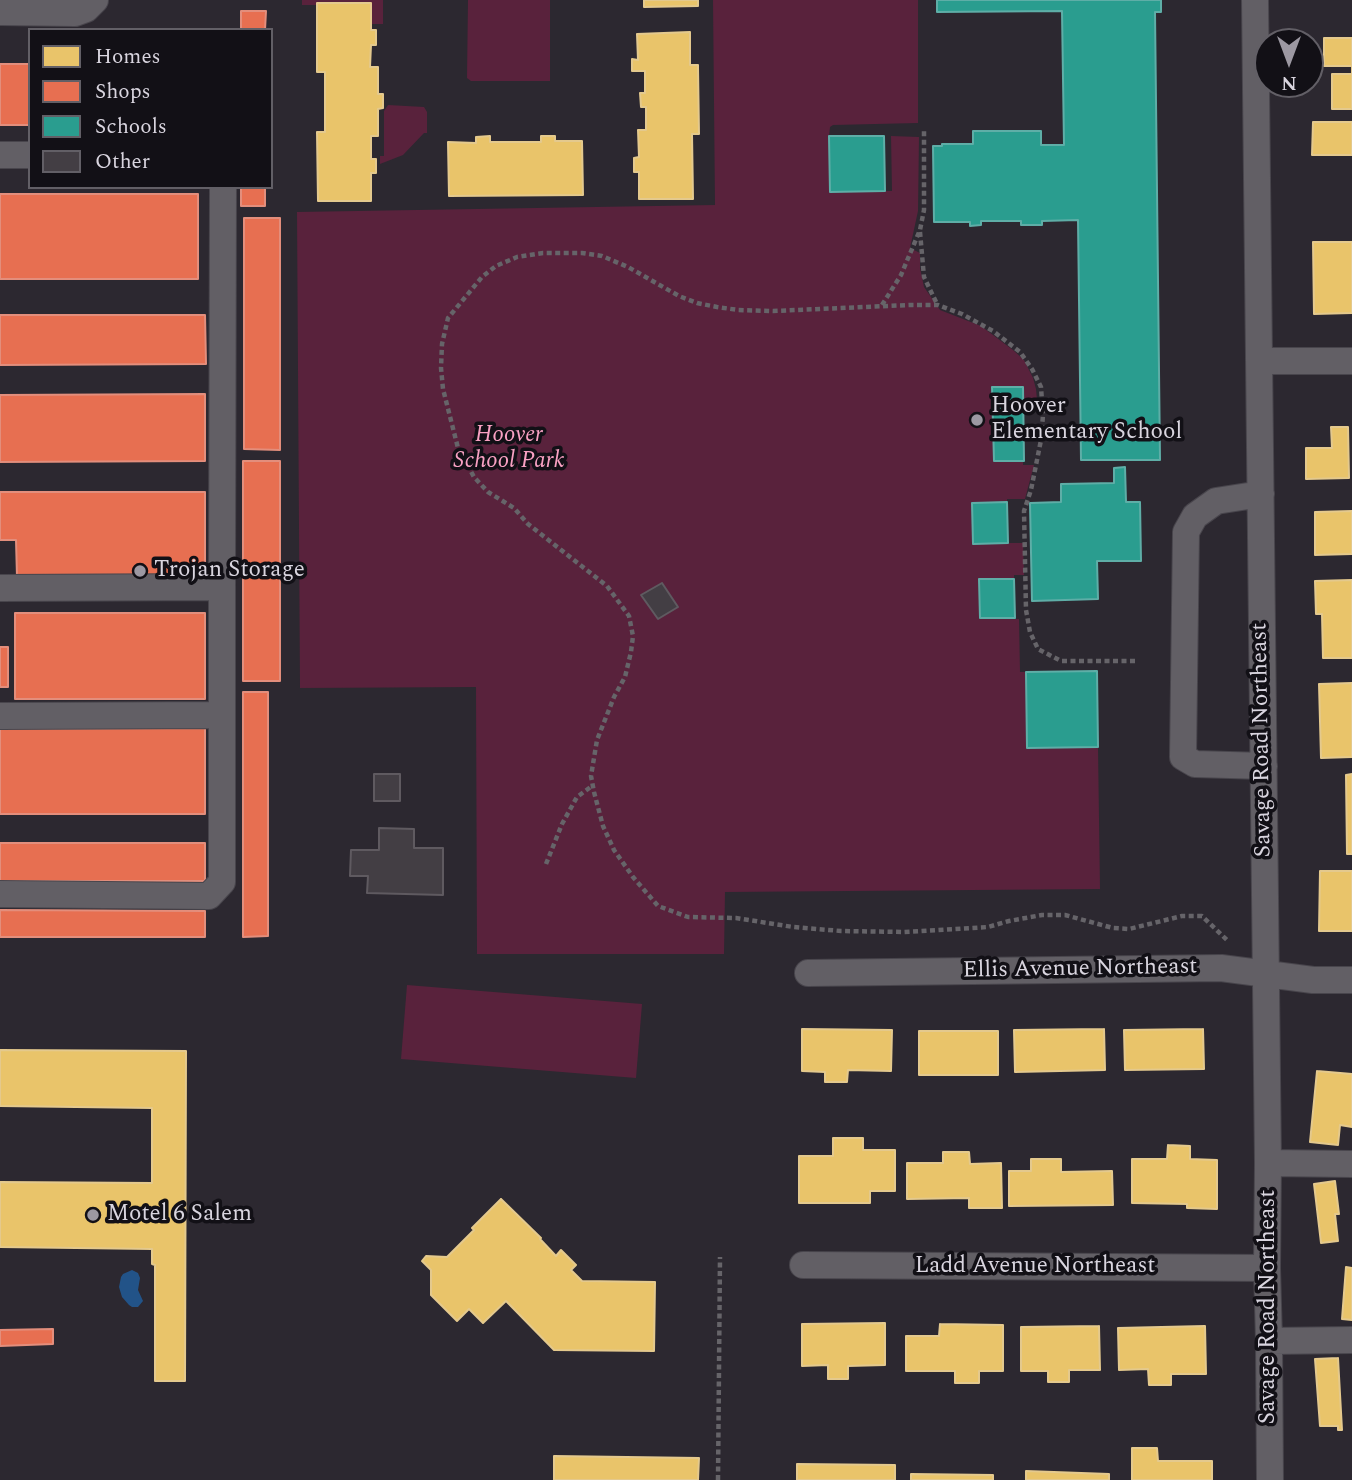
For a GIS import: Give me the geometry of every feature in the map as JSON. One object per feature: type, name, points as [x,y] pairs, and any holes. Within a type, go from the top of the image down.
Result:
[{"type":"street","points":[[0,12],[75,13],[86,9],[95,0]]},
{"type":"street","name":"Savage Road Northeast","points":[[1255,0],[1270,1480]]},
{"type":"street","points":[[0,155],[28,155]]},
{"type":"street","points":[[0,894],[209,896],[222,882],[223,189]]},
{"type":"street","points":[[1259,361],[1352,361]]},
{"type":"street","points":[[1261,494],[1216,500],[1195,516],[1186,532],[1183,757],[1195,764],[1264,766]]},
{"type":"street","points":[[0,588],[222,587]]},
{"type":"street","points":[[0,716],[222,715]]},
{"type":"street","name":"Ellis Avenue Northeast","points":[[807,973],[1221,968],[1313,980],[1352,980]]},
{"type":"street","points":[[1268,1163],[1352,1164]]},
{"type":"street","name":"Ladd Avenue Northeast","points":[[803,1265],[1267,1268]]},
{"type":"street","points":[[1269,1341],[1352,1340]]},
{"type":"path","points":[[882,306],[901,275],[920,230],[924,210],[924,130]]},
{"type":"path","points":[[920,230],[924,277],[938,305]]},
{"type":"path","points":[[1135,661],[1061,662],[1038,649],[1030,632],[1026,611],[1024,511],[1041,440],[1041,387],[1020,352],[993,331],[962,314],[938,305],[773,311],[717,307],[679,296],[628,267],[602,256],[543,253],[517,257],[496,266],[482,276],[448,318],[442,344],[443,389],[458,448],[474,477],[488,492],[514,508],[528,524],[607,586],[629,616],[633,636],[631,652],[625,677],[614,696],[597,740],[591,776],[603,826],[614,850],[658,906],[688,917],[736,918],[841,931],[904,932],[988,927],[1042,915],[1065,915],[1113,928],[1129,929],[1182,916],[1202,916],[1233,945]]},
{"type":"path","points":[[546,864],[562,824],[577,797],[593,785]]},
{"type":"path","points":[[718,1480],[720,1257]]},
{"type":"green space","points":[[302,0],[383,0],[383,24],[371,24],[370,3],[302,5]]},
{"type":"green space","points":[[468,0],[550,0],[550,81],[471,81],[467,78]]},
{"type":"green space","name":"Hoover School Park","points":[[713,0],[918,0],[918,123],[830,127],[830,191],[892,191],[891,136],[919,137],[918,211],[910,248],[920,253],[924,287],[940,310],[981,326],[1013,350],[1024,360],[1033,378],[1038,410],[1023,410],[1023,387],[992,387],[994,461],[1023,461],[1023,465],[1034,465],[1025,499],[972,504],[973,543],[1023,543],[1024,575],[1014,575],[1014,579],[979,579],[980,618],[1019,619],[1020,672],[1026,672],[1027,748],[1098,747],[1100,889],[725,892],[724,954],[477,954],[476,687],[300,688],[297,212],[715,205]]},
{"type":"green space","points":[[388,105],[424,107],[427,112],[427,133],[403,155],[380,164],[380,156],[384,156],[384,111]]},
{"type":"green space","points":[[407,985],[642,1004],[636,1078],[401,1059]]},
{"type":"water","points":[[132,1270],[138,1273],[140,1278],[138,1290],[143,1301],[138,1307],[129,1305],[122,1297],[119,1287],[123,1274]]},
{"type":"building: Homes","points":[[644,0],[698,0],[698,6],[644,7]]},
{"type":"building: Homes","points":[[317,3],[371,3],[371,30],[376,30],[376,45],[371,45],[370,67],[378,67],[378,94],[383,94],[383,108],[378,109],[378,136],[371,136],[371,159],[376,159],[376,173],[371,173],[371,201],[318,201],[317,132],[325,132],[325,72],[317,72]]},
{"type":"building: Homes","points":[[690,32],[690,65],[698,65],[699,134],[692,134],[693,199],[639,199],[639,172],[634,172],[634,158],[639,157],[638,130],[646,130],[646,107],[641,107],[640,93],[645,93],[645,71],[632,71],[632,59],[638,60],[637,34]]},
{"type":"building: Homes","points":[[1324,38],[1352,38],[1352,66],[1324,66]]},
{"type":"building: Homes","points":[[1332,74],[1352,74],[1352,109],[1332,109]]},
{"type":"building: Homes","points":[[1313,122],[1352,122],[1352,155],[1312,155]]},
{"type":"building: Homes","points":[[490,136],[490,142],[541,142],[541,136],[555,136],[555,141],[582,141],[583,195],[449,196],[448,142],[476,143],[476,137]]},
{"type":"building: Homes","points":[[1313,242],[1352,242],[1352,313],[1314,314]]},
{"type":"building: Homes","points":[[1331,427],[1348,427],[1349,478],[1306,479],[1306,448],[1332,448]]},
{"type":"building: Homes","points":[[1352,511],[1352,554],[1315,555],[1315,512]]},
{"type":"building: Homes","points":[[1352,580],[1352,658],[1323,658],[1322,614],[1316,614],[1315,581]]},
{"type":"building: Homes","points":[[1352,683],[1352,757],[1321,758],[1319,684]]},
{"type":"building: Homes","points":[[1352,774],[1352,854],[1347,854],[1346,775]]},
{"type":"building: Homes","points":[[1320,871],[1352,871],[1352,931],[1319,931]]},
{"type":"building: Homes","points":[[802,1029],[892,1030],[891,1071],[848,1070],[847,1082],[825,1082],[825,1072],[802,1071]]},
{"type":"building: Homes","points":[[1104,1029],[1105,1070],[1015,1072],[1014,1030]]},
{"type":"building: Homes","points":[[1203,1029],[1204,1069],[1125,1070],[1124,1030]]},
{"type":"building: Homes","points":[[919,1031],[998,1031],[998,1075],[919,1075]]},
{"type":"building: Homes","name":"Motel 6 Salem","points":[[0,1050],[186,1051],[185,1381],[155,1381],[155,1265],[152,1264],[152,1249],[0,1247],[0,1182],[152,1183],[152,1108],[0,1106]]},
{"type":"building: Homes","points":[[1317,1071],[1352,1074],[1352,1127],[1340,1125],[1338,1145],[1310,1142]]},
{"type":"building: Homes","points":[[833,1138],[863,1138],[863,1150],[895,1150],[895,1191],[870,1191],[870,1203],[799,1203],[799,1156],[833,1156]]},
{"type":"building: Homes","points":[[1168,1145],[1190,1146],[1190,1159],[1217,1160],[1217,1209],[1187,1208],[1187,1204],[1132,1203],[1132,1159],[1167,1159]]},
{"type":"building: Homes","points":[[943,1152],[969,1152],[970,1164],[1001,1163],[1002,1208],[969,1208],[969,1198],[907,1199],[907,1163],[943,1163]]},
{"type":"building: Homes","points":[[1031,1159],[1061,1159],[1061,1172],[1112,1171],[1113,1205],[1009,1206],[1009,1171],[1031,1171]]},
{"type":"building: Homes","points":[[1335,1181],[1339,1214],[1335,1214],[1338,1241],[1321,1243],[1314,1184]]},
{"type":"building: Homes","points":[[501,1199],[556,1256],[561,1250],[576,1265],[571,1270],[582,1281],[655,1282],[654,1351],[554,1350],[506,1301],[483,1323],[469,1309],[457,1321],[431,1295],[431,1270],[422,1261],[426,1256],[447,1257]]},
{"type":"building: Homes","points":[[1346,1267],[1352,1268],[1352,1320],[1342,1319]]},
{"type":"building: Homes","points":[[885,1323],[885,1365],[848,1366],[848,1379],[828,1379],[828,1365],[802,1366],[802,1324]]},
{"type":"building: Homes","points":[[940,1324],[1003,1325],[1003,1371],[979,1371],[979,1383],[955,1383],[955,1371],[906,1371],[906,1336],[939,1336]]},
{"type":"building: Homes","points":[[1099,1326],[1100,1370],[1069,1370],[1069,1382],[1048,1382],[1048,1371],[1021,1371],[1021,1327]]},
{"type":"building: Homes","points":[[1205,1326],[1206,1374],[1171,1374],[1171,1385],[1149,1385],[1148,1369],[1119,1370],[1118,1328]]},
{"type":"building: Homes","points":[[1338,1358],[1342,1430],[1338,1430],[1338,1426],[1320,1426],[1315,1359]]},
{"type":"building: Homes","points":[[1132,1448],[1157,1448],[1158,1461],[1212,1461],[1212,1480],[1132,1480]]},
{"type":"building: Homes","points":[[554,1456],[699,1458],[698,1480],[554,1480]]},
{"type":"building: Homes","points":[[797,1464],[895,1465],[895,1480],[797,1480]]},
{"type":"building: Homes","points":[[1026,1471],[1109,1474],[1109,1480],[1026,1480]]},
{"type":"building: Homes","points":[[911,1474],[993,1475],[993,1480],[911,1480]]},
{"type":"building: Shops","points":[[241,11],[266,11],[265,28],[241,28]]},
{"type":"building: Shops","points":[[0,64],[28,64],[28,125],[0,125]]},
{"type":"building: Shops","points":[[241,189],[265,189],[265,206],[241,206]]},
{"type":"building: Shops","points":[[0,194],[198,194],[198,279],[0,279]]},
{"type":"building: Shops","points":[[244,218],[280,218],[280,450],[244,449]]},
{"type":"building: Shops","points":[[0,315],[205,315],[206,364],[0,365]]},
{"type":"building: Shops","points":[[205,394],[205,461],[0,462],[0,395]]},
{"type":"building: Shops","points":[[243,461],[280,461],[280,681],[243,681]]},
{"type":"building: Shops","points":[[0,492],[205,492],[205,577],[17,577],[16,540],[0,540]]},
{"type":"building: Shops","points":[[15,613],[205,613],[205,699],[15,699]]},
{"type":"building: Shops","points":[[0,647],[8,647],[8,687],[0,687]]},
{"type":"building: Shops","points":[[243,692],[268,692],[268,936],[243,937]]},
{"type":"building: Shops","points":[[205,728],[205,814],[0,814],[0,729]]},
{"type":"building: Shops","points":[[0,843],[205,843],[205,881],[0,881]]},
{"type":"building: Shops","points":[[0,910],[205,911],[205,937],[0,937]]},
{"type":"building: Shops","points":[[53,1329],[53,1344],[0,1346],[0,1330]]},
{"type":"building: Schools","points":[[937,0],[1161,0],[1161,12],[1155,12],[1160,460],[1081,460],[1078,220],[1042,221],[1042,225],[1021,225],[1021,221],[981,221],[981,225],[970,226],[970,222],[934,222],[933,146],[973,144],[973,131],[1041,131],[1041,145],[1064,145],[1062,11],[937,12]]},
{"type":"building: Schools","points":[[829,136],[884,136],[885,191],[830,192]]},
{"type":"building: Schools","points":[[992,387],[1023,387],[1024,461],[994,461]]},
{"type":"building: Schools","points":[[1125,467],[1126,502],[1140,502],[1141,561],[1097,561],[1098,599],[1032,601],[1030,503],[1061,502],[1061,484],[1114,483],[1114,468]]},
{"type":"building: Schools","points":[[1007,502],[1008,543],[973,544],[972,503]]},
{"type":"building: Schools","points":[[979,579],[1014,579],[1015,618],[980,618]]},
{"type":"building: Schools","points":[[1097,671],[1098,747],[1027,748],[1026,672]]},
{"type":"building: Other","points":[[662,583],[678,607],[658,619],[641,595]]},
{"type":"building: Other","points":[[374,774],[400,774],[400,801],[374,801]]},
{"type":"building: Other","points":[[379,828],[414,829],[414,848],[443,848],[443,895],[367,893],[368,876],[350,876],[351,850],[379,850]]},
{"type":"place","name":"Hoover Elementary School","points":[[977,420]]},
{"type":"place","name":"Trojan Storage","points":[[140,571]]},
{"type":"place","name":"Motel 6 Salem","points":[[93,1215]]}]
